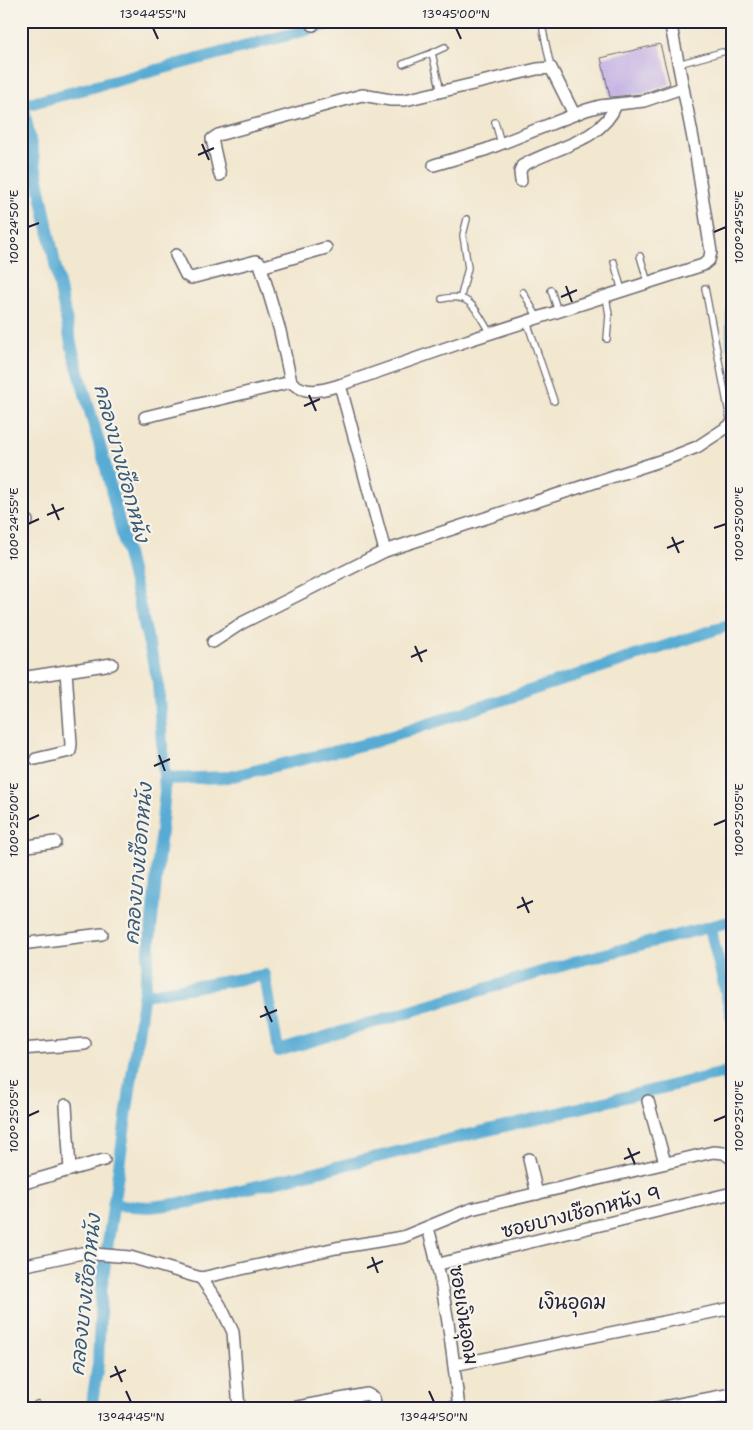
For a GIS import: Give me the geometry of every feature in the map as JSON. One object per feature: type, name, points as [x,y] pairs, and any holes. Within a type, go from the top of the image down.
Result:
[{"type":"street","points":[[176,255],[186,275],[191,278],[256,261],[260,263],[291,382],[298,388],[306,391],[322,391],[490,333],[704,265],[709,260],[711,252],[695,149],[670,21]]},
{"type":"street","points":[[220,175],[212,139],[218,135],[362,95],[391,100],[405,100],[538,69],[551,68],[574,114]]},
{"type":"street","points":[[434,165],[500,143],[574,114],[600,106],[644,101],[682,88]]},
{"type":"street","points":[[521,181],[520,172],[522,166],[594,133],[612,116],[616,105]]},
{"type":"street","points":[[261,267],[326,248]]},
{"type":"street","points":[[145,417],[291,382]]},
{"type":"street","points":[[340,385],[385,551]]},
{"type":"street","points":[[213,642],[242,623],[385,551],[669,458],[696,447],[731,424]]},
{"type":"street","points":[[21,678],[112,664]]},
{"type":"street","points":[[36,759],[70,751],[66,671]]},
{"type":"street","points":[[21,847],[55,842]]},
{"type":"street","points":[[21,944],[102,934]]},
{"type":"street","points":[[21,1049],[85,1044]]},
{"type":"street","points":[[648,1101],[665,1163]]},
{"type":"street","points":[[66,1105],[70,1170]]},
{"type":"street","points":[[21,1266],[82,1253],[130,1257],[201,1278],[336,1248],[398,1239],[471,1209],[713,1152],[724,1153],[732,1159]]},
{"type":"street","points":[[529,1159],[537,1194]]},
{"type":"street","points":[[21,1184],[104,1160]]},
{"type":"street","name":"ซอยบางเชือกหนัง 9","points":[[439,1264],[732,1193]]},
{"type":"street","name":"ซอยเงินอุดม","points":[[428,1228],[439,1264],[448,1312],[459,1408]]},
{"type":"street","points":[[201,1278],[220,1304],[233,1332],[239,1409]]},
{"type":"street","points":[[454,1365],[732,1308]]},
{"type":"street","points":[[287,1409],[367,1394],[374,1398],[376,1409]]},
{"type":"street","points":[[653,1409],[732,1394]]},
{"type":"street","points":[[445,1409],[459,1408]]},
{"type":"lane","points":[[543,30],[551,68]]},
{"type":"lane","points":[[404,64],[444,48]]},
{"type":"lane","points":[[678,64],[722,52]]},
{"type":"lane","points":[[432,53],[441,92]]},
{"type":"lane","points":[[495,122],[500,143]]},
{"type":"lane","points":[[461,296],[468,268],[462,235],[467,219]]},
{"type":"lane","points":[[640,256],[648,283]]},
{"type":"lane","points":[[614,262],[622,291]]},
{"type":"lane","points":[[705,288],[731,424]]},
{"type":"lane","points":[[551,290],[558,312]]},
{"type":"lane","points":[[523,292],[554,401]]},
{"type":"lane","points":[[442,299],[461,296],[474,306],[490,333]]},
{"type":"lane","points":[[606,296],[609,315],[607,339]]},
{"type":"building","points":[[660,44],[670,84],[642,94],[610,97],[601,58]]},
{"type":"waterway","points":[[21,106],[341,21]]},
{"type":"waterway","name":"คลองบางเชือกหนัง","points":[[21,95],[72,348],[105,464],[158,681],[165,791],[147,971],[101,1291],[98,1364],[91,1409]]},
{"type":"waterway","points":[[732,313],[732,346]]},
{"type":"waterway","points":[[164,779],[229,777],[374,742],[732,624]]},
{"type":"waterway","points":[[144,995],[265,975],[278,1051],[578,961],[732,921]]},
{"type":"waterway","points":[[710,927],[732,1018]]},
{"type":"waterway","points":[[113,1205],[150,1207],[191,1202],[732,1071]]},
{"type":"waterway","points":[[726,1072],[732,1101]]},
{"type":"district","name":"เงินอุดม","points":[[572,1302]]}]
